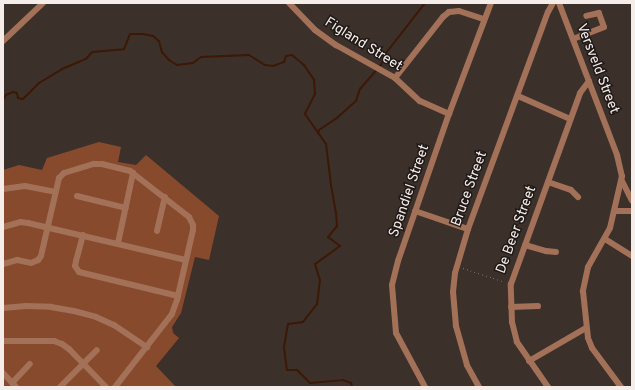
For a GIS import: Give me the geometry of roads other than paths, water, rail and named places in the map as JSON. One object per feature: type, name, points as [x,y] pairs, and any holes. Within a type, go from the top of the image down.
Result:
[{"type":"street","points":[[3,42],[43,3]]},
{"type":"street","name":"Figland Street","points":[[289,3],[315,30],[336,45],[395,78],[420,101],[449,114]]},
{"type":"street","name":"Spandiel Street","points":[[425,387],[396,333],[391,294],[394,275],[449,114],[491,3]]},
{"type":"street","name":"Bruce Street","points":[[479,387],[467,365],[456,326],[453,292],[456,266],[468,229],[548,12],[553,3]]},
{"type":"street","name":"Versveld Street","points":[[559,3],[617,155],[622,181],[615,211],[605,239],[588,267],[584,278],[582,291],[586,328],[592,348],[621,387]]},
{"type":"street","points":[[395,78],[443,17],[449,12],[459,11],[484,19]]},
{"type":"street","points":[[574,39],[604,27],[599,13],[586,16]]},
{"type":"street","name":"De Beer Street","points":[[548,387],[517,342],[511,308],[511,284],[581,90],[589,81]]},
{"type":"street","points":[[518,96],[570,119]]},
{"type":"street","points":[[3,264],[17,260],[31,263],[38,260],[41,256],[57,182],[61,174],[94,164],[122,168],[133,173],[189,217],[193,225],[178,296],[172,314],[115,387]]},
{"type":"street","points":[[118,243],[133,173]]},
{"type":"street","points":[[622,181],[632,201]]},
{"type":"street","points":[[548,182],[571,190],[578,197]]},
{"type":"street","points":[[3,189],[25,186],[55,192]]},
{"type":"street","points":[[77,196],[126,208]]},
{"type":"street","points":[[157,231],[165,197]]},
{"type":"street","points":[[415,211],[468,229]]},
{"type":"street","points":[[615,211],[632,211]]},
{"type":"street","points":[[3,227],[20,222],[47,226],[186,260]]},
{"type":"street","points":[[83,235],[75,266],[79,272],[178,296]]},
{"type":"street","points":[[605,239],[632,256]]},
{"type":"street","points":[[525,245],[546,251],[556,252]]},
{"type":"street","points":[[3,308],[32,306],[74,311],[96,317],[114,325],[147,347]]},
{"type":"street","points":[[511,308],[538,306]]},
{"type":"street","points":[[529,361],[586,328]]},
{"type":"street","points":[[3,341],[25,340],[58,342],[70,349],[106,387]]},
{"type":"street","points":[[60,387],[97,350]]},
{"type":"street","points":[[3,373],[14,385],[30,364]]},
{"type":"waterway","points":[[318,133],[319,130],[338,117],[356,101],[360,89],[381,65],[386,53],[425,3]]},
{"type":"waterway","points":[[3,100],[6,95],[13,92],[17,93],[18,98],[23,99],[39,83],[62,69],[86,59],[92,52],[124,49],[130,34],[153,36],[159,41],[162,52],[169,60],[177,65],[193,63],[201,57],[249,55],[265,65],[273,66],[284,62],[286,56],[292,55],[304,65],[314,80],[315,94],[305,114],[326,144],[337,226],[328,237],[340,246],[315,264],[320,280],[317,304],[303,322],[288,324],[284,347],[287,370],[297,370],[310,383],[343,380],[351,383],[352,387]]}]
